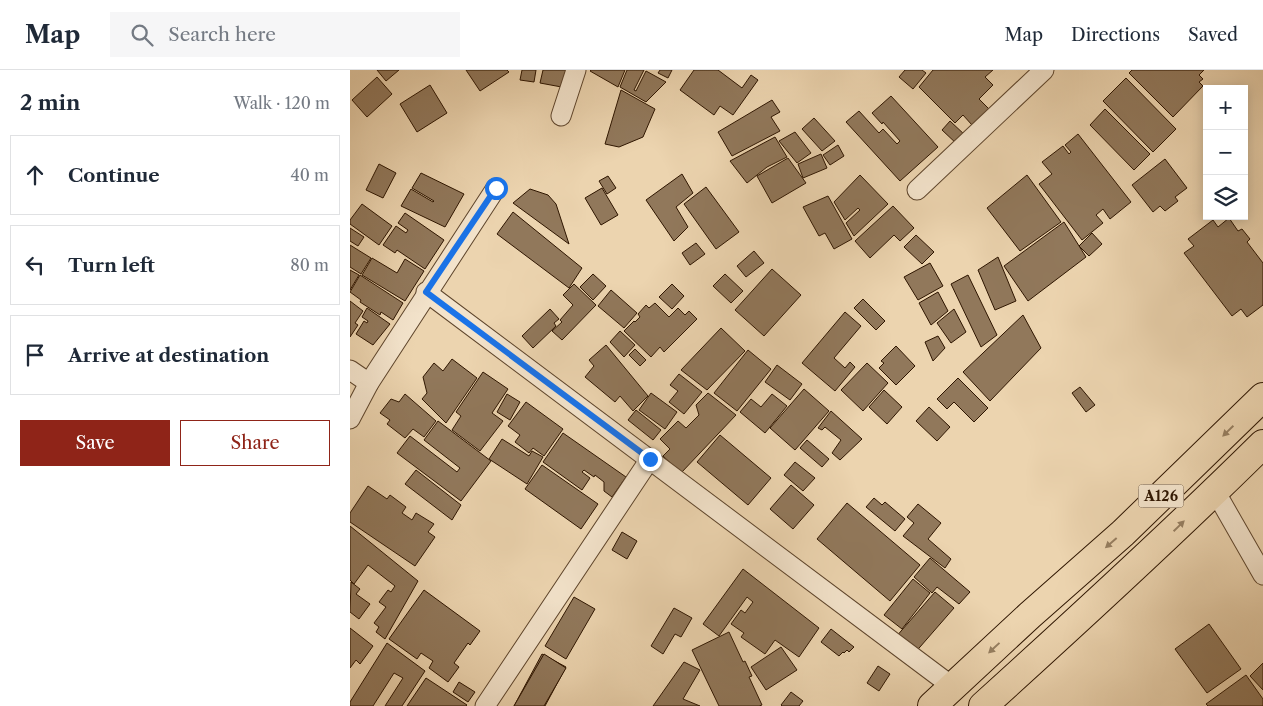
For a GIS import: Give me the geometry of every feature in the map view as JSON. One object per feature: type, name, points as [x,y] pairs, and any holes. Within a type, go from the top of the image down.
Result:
[{"type":"highway","name":"A126","points":[[932,706],[1055,592],[1123,533],[1263,397]]},
{"type":"highway","name":"A126","points":[[983,706],[1080,619],[1263,444]]},
{"type":"street","points":[[561,116],[576,70]]},
{"type":"street","points":[[917,190],[1044,70]]},
{"type":"street","points":[[350,420],[368,383],[496,188]]},
{"type":"street","points":[[426,292],[953,687]]},
{"type":"street","points":[[350,370],[368,383]]},
{"type":"street","points":[[485,706],[650,459]]},
{"type":"street","points":[[1215,491],[1263,576]]},
{"type":"building","points":[[377,70],[399,70],[386,81]]},
{"type":"building","points":[[466,70],[507,70],[509,72],[480,91]]},
{"type":"building","points":[[522,70],[536,70],[534,82],[520,80]]},
{"type":"building","points":[[543,70],[571,70],[567,88],[540,83]]},
{"type":"building","points":[[591,70],[625,70],[618,87]]},
{"type":"building","points":[[627,70],[644,70],[634,90],[636,91],[646,71],[666,82],[646,102],[620,87]]},
{"type":"building","points":[[660,70],[672,70],[668,78],[658,73]]},
{"type":"building","points":[[694,70],[718,70],[742,88],[751,75],[758,80],[733,115],[720,106],[714,115],[680,90]]},
{"type":"building","points":[[905,70],[922,70],[926,73],[913,89],[899,77]]},
{"type":"building","points":[[933,70],[993,70],[985,77],[993,85],[979,99],[989,109],[972,125],[963,115],[955,123],[919,87]]},
{"type":"building","points":[[1132,70],[1204,70],[1199,75],[1203,79],[1199,82],[1203,86],[1173,117],[1129,73]]},
{"type":"building","points":[[377,77],[392,94],[367,117],[352,100]]},
{"type":"building","points":[[1126,78],[1176,129],[1153,152],[1103,101]]},
{"type":"building","points":[[430,85],[447,113],[417,132],[400,104]]},
{"type":"building","points":[[621,90],[655,109],[643,137],[619,147],[605,144]]},
{"type":"building","points":[[891,96],[938,147],[900,181],[846,122],[859,111],[879,133],[883,129],[897,144],[900,141],[872,113]]},
{"type":"building","points":[[772,100],[780,112],[771,117],[780,131],[732,156],[718,132]]},
{"type":"building","points":[[1105,109],[1150,154],[1134,170],[1090,125]]},
{"type":"building","points":[[814,118],[835,141],[822,151],[802,129]]},
{"type":"building","points":[[950,121],[966,136],[958,145],[942,130]]},
{"type":"building","points":[[795,132],[811,153],[797,163],[779,141]]},
{"type":"building","points":[[1078,134],[1131,202],[1110,219],[1103,209],[1096,215],[1103,223],[1082,240],[1039,184],[1052,174],[1042,162],[1063,146],[1069,154],[1071,152],[1065,145]]},
{"type":"building","points":[[775,137],[787,157],[767,167],[747,183],[730,161]]},
{"type":"building","points":[[838,145],[844,156],[830,165],[823,155]]},
{"type":"building","points":[[821,154],[827,168],[803,178],[798,164]]},
{"type":"building","points":[[788,158],[806,183],[772,203],[757,176]]},
{"type":"building","points":[[1165,159],[1187,188],[1175,197],[1178,201],[1165,211],[1160,206],[1153,212],[1132,185]]},
{"type":"building","points":[[379,164],[396,173],[383,198],[366,190]]},
{"type":"building","points":[[421,173],[464,194],[445,227],[401,206],[411,189],[434,201],[412,188]]},
{"type":"building","points":[[682,174],[693,193],[676,207],[688,227],[674,241],[646,200]]},
{"type":"building","points":[[860,175],[888,204],[854,236],[846,223],[860,210],[858,208],[845,220],[834,202]]},
{"type":"building","points":[[1027,175],[1061,222],[1020,251],[987,208]]},
{"type":"building","points":[[608,176],[616,188],[607,194],[599,181]]},
{"type":"building","points":[[706,187],[739,232],[716,249],[684,204]]},
{"type":"building","points":[[602,188],[618,215],[601,225],[585,198]]},
{"type":"building","points":[[530,189],[548,195],[556,204],[569,244],[513,203]]},
{"type":"building","points":[[828,196],[852,239],[834,249],[825,233],[819,236],[803,207]]},
{"type":"building","points":[[362,204],[392,226],[379,245],[350,224],[350,220]]},
{"type":"building","points":[[893,206],[914,228],[900,241],[894,235],[870,258],[855,241]]},
{"type":"building","points":[[513,212],[582,268],[569,288],[497,234]]},
{"type":"building","points":[[405,213],[444,240],[425,269],[397,250],[395,253],[383,245],[396,226],[406,233],[408,230],[398,223]]},
{"type":"building","points":[[1213,220],[1218,227],[1227,220],[1230,220],[1238,231],[1242,229],[1250,239],[1247,242],[1263,263],[1263,305],[1247,317],[1241,309],[1232,316],[1184,253],[1194,246],[1188,239]]},
{"type":"building","points":[[1064,222],[1086,257],[1028,301],[1004,266]]},
{"type":"building","points":[[350,228],[364,237],[358,246],[350,241]]},
{"type":"building","points":[[1092,233],[1102,244],[1089,256],[1079,246]]},
{"type":"building","points":[[916,235],[934,252],[922,264],[904,247]]},
{"type":"building","points":[[696,243],[705,254],[690,265],[682,253]]},
{"type":"building","points":[[350,245],[371,258],[361,274],[350,267]]},
{"type":"building","points":[[754,251],[764,263],[746,277],[737,266]]},
{"type":"building","points":[[998,257],[1016,301],[995,310],[978,270]]},
{"type":"building","points":[[372,258],[397,273],[405,259],[424,271],[405,301],[362,275]]},
{"type":"building","points":[[930,263],[943,286],[918,300],[904,277]]},
{"type":"building","points":[[772,269],[801,295],[764,336],[735,310]]},
{"type":"building","points":[[350,270],[359,275],[350,290]]},
{"type":"building","points":[[593,274],[606,286],[593,300],[580,287]]},
{"type":"building","points":[[725,274],[743,291],[731,303],[713,286]]},
{"type":"building","points":[[360,275],[403,303],[393,320],[381,312],[380,315],[360,302],[361,300],[350,292]]},
{"type":"building","points":[[968,275],[997,335],[981,347],[951,284]]},
{"type":"building","points":[[574,284],[596,305],[562,340],[552,331],[562,322],[560,320],[573,305],[563,295]]},
{"type":"building","points":[[672,284],[684,296],[672,309],[659,297]]},
{"type":"building","points":[[611,290],[637,313],[624,328],[598,306]]},
{"type":"building","points":[[938,292],[948,311],[931,325],[919,303]]},
{"type":"building","points":[[863,299],[885,321],[876,330],[854,308]]},
{"type":"building","points":[[350,301],[363,311],[355,323],[358,325],[350,337]]},
{"type":"building","points":[[655,303],[669,317],[678,308],[685,315],[689,311],[697,319],[664,352],[660,347],[651,357],[624,331],[640,317],[638,314],[646,305],[649,308]]},
{"type":"building","points":[[367,308],[390,324],[373,345],[356,334],[364,321],[367,323],[368,321],[362,317]]},
{"type":"building","points":[[550,309],[559,319],[554,323],[556,326],[533,348],[522,336]]},
{"type":"building","points":[[954,309],[966,332],[951,343],[937,323]]},
{"type":"building","points":[[845,312],[861,326],[834,358],[845,368],[850,362],[855,367],[835,391],[802,363]]},
{"type":"building","points":[[1023,315],[1041,348],[990,401],[963,372]]},
{"type":"building","points":[[721,328],[745,351],[707,390],[681,370]]},
{"type":"building","points":[[620,331],[635,345],[624,357],[610,342]]},
{"type":"building","points":[[938,336],[945,348],[933,361],[925,342]]},
{"type":"building","points":[[606,345],[648,396],[633,411],[620,396],[615,402],[585,377],[594,366],[589,360]]},
{"type":"building","points":[[896,346],[915,366],[896,385],[879,368],[884,363],[881,361]]},
{"type":"building","points":[[635,349],[646,360],[640,366],[629,355]]},
{"type":"building","points":[[748,350],[771,369],[737,411],[714,393]]},
{"type":"building","points":[[452,359],[477,378],[446,423],[422,399],[427,393],[423,377],[434,363],[443,371]]},
{"type":"building","points":[[867,363],[888,383],[863,411],[841,390]]},
{"type":"building","points":[[777,365],[802,384],[790,400],[765,382]]},
{"type":"building","points":[[483,372],[508,389],[492,413],[503,421],[480,451],[452,430],[461,416],[456,412]]},
{"type":"building","points":[[679,374],[702,392],[684,414],[669,402],[678,391],[670,385]]},
{"type":"building","points":[[958,378],[988,408],[974,422],[954,402],[947,409],[937,399]]},
{"type":"building","points":[[1080,387],[1095,405],[1086,412],[1072,393]]},
{"type":"building","points":[[804,389],[829,411],[795,450],[770,428]]},
{"type":"building","points":[[884,390],[902,407],[887,424],[869,407]]},
{"type":"building","points":[[651,393],[677,412],[665,429],[639,410]]},
{"type":"building","points":[[708,393],[736,415],[681,473],[663,456],[670,449],[660,439],[678,421],[686,428],[699,415],[696,405]]},
{"type":"building","points":[[405,394],[436,421],[424,437],[413,429],[405,438],[387,424],[390,420],[380,413],[391,399],[399,402]]},
{"type":"building","points":[[507,394],[520,402],[510,420],[497,412]]},
{"type":"building","points":[[772,394],[787,406],[765,433],[740,412],[751,399],[761,407]]},
{"type":"building","points":[[526,402],[563,429],[544,456],[533,448],[529,453],[515,442],[520,435],[508,426]]},
{"type":"building","points":[[929,407],[950,427],[937,441],[916,421]]},
{"type":"building","points":[[636,410],[661,430],[653,440],[628,420]]},
{"type":"building","points":[[831,411],[862,439],[840,460],[832,453],[841,440],[825,427],[822,430],[818,428]]},
{"type":"building","points":[[438,421],[491,461],[461,501],[397,453],[410,436],[457,472],[460,468],[424,440]]},
{"type":"building","points":[[563,433],[626,477],[612,497],[604,491],[604,482],[595,475],[594,477],[584,470],[582,472],[590,478],[582,490],[543,462]]},
{"type":"building","points":[[720,435],[771,478],[748,505],[697,462]]},
{"type":"building","points":[[502,439],[529,456],[532,451],[543,457],[527,484],[489,459]]},
{"type":"building","points":[[807,440],[829,459],[822,467],[800,448]]},
{"type":"building","points":[[795,462],[815,478],[803,491],[784,475]]},
{"type":"building","points":[[542,465],[598,504],[581,529],[525,489]]},
{"type":"building","points":[[416,470],[461,505],[452,520],[405,484]]},
{"type":"building","points":[[791,485],[814,505],[793,529],[770,509]]},
{"type":"building","points":[[368,486],[387,499],[390,495],[406,507],[402,513],[412,520],[416,513],[434,524],[428,532],[435,537],[415,566],[350,522],[350,513]]},
{"type":"building","points":[[874,498],[882,505],[885,502],[905,519],[895,531],[866,507]]},
{"type":"building","points":[[847,503],[920,565],[890,601],[817,539]]},
{"type":"building","points":[[918,504],[941,523],[928,539],[951,559],[945,568],[903,536],[914,523],[907,517]]},
{"type":"building","points":[[350,526],[418,581],[385,639],[376,632],[379,627],[374,623],[386,607],[379,602],[388,590],[391,592],[395,586],[368,565],[354,584],[350,580]]},
{"type":"building","points":[[622,532],[637,541],[627,559],[612,550]]},
{"type":"building","points":[[930,558],[970,592],[959,604],[937,587],[932,593],[914,577]]},
{"type":"building","points":[[743,569],[819,628],[799,657],[775,640],[765,654],[741,637],[744,633],[731,624],[741,610],[745,613],[753,602],[747,597],[719,636],[703,624]]},
{"type":"building","points":[[913,579],[930,593],[902,629],[884,615]]},
{"type":"building","points":[[351,582],[360,589],[356,594],[370,604],[359,619],[350,612]]},
{"type":"building","points":[[424,590],[480,631],[470,645],[468,643],[454,663],[459,667],[448,682],[429,668],[433,661],[421,653],[417,659],[389,639]]},
{"type":"building","points":[[935,592],[954,608],[913,655],[895,638]]},
{"type":"building","points":[[574,597],[595,609],[566,659],[545,646]]},
{"type":"building","points":[[674,608],[692,618],[681,637],[675,634],[663,654],[651,646]]},
{"type":"building","points":[[1209,624],[1241,669],[1207,693],[1175,649]]},
{"type":"building","points":[[350,628],[373,646],[360,664],[356,660],[350,668]]},
{"type":"building","points":[[831,629],[854,647],[849,652],[847,650],[839,656],[821,642]]},
{"type":"building","points":[[729,632],[752,676],[749,677],[762,705],[719,706],[692,650]]},
{"type":"building","points":[[387,643],[425,671],[402,706],[385,706],[403,678],[394,673],[373,706],[350,706],[350,702]]},
{"type":"building","points":[[781,647],[797,670],[766,690],[751,667]]},
{"type":"building","points":[[542,654],[566,667],[545,706],[514,706]]},
{"type":"building","points":[[544,654],[566,668],[544,706],[514,706]]},
{"type":"building","points":[[684,662],[700,670],[683,699],[700,706],[653,706]]},
{"type":"building","points":[[1263,663],[1263,690],[1250,676]]},
{"type":"building","points":[[878,666],[890,674],[879,691],[867,683]]},
{"type":"building","points":[[1246,675],[1263,699],[1263,706],[1208,706],[1206,704]]},
{"type":"building","points":[[426,678],[467,705],[407,706]]},
{"type":"building","points":[[459,682],[475,692],[468,702],[453,692]]},
{"type":"building","points":[[791,692],[803,701],[799,706],[782,706],[781,705]]},
{"type":"route","points":[[496,188],[426,292],[650,459]]}]
